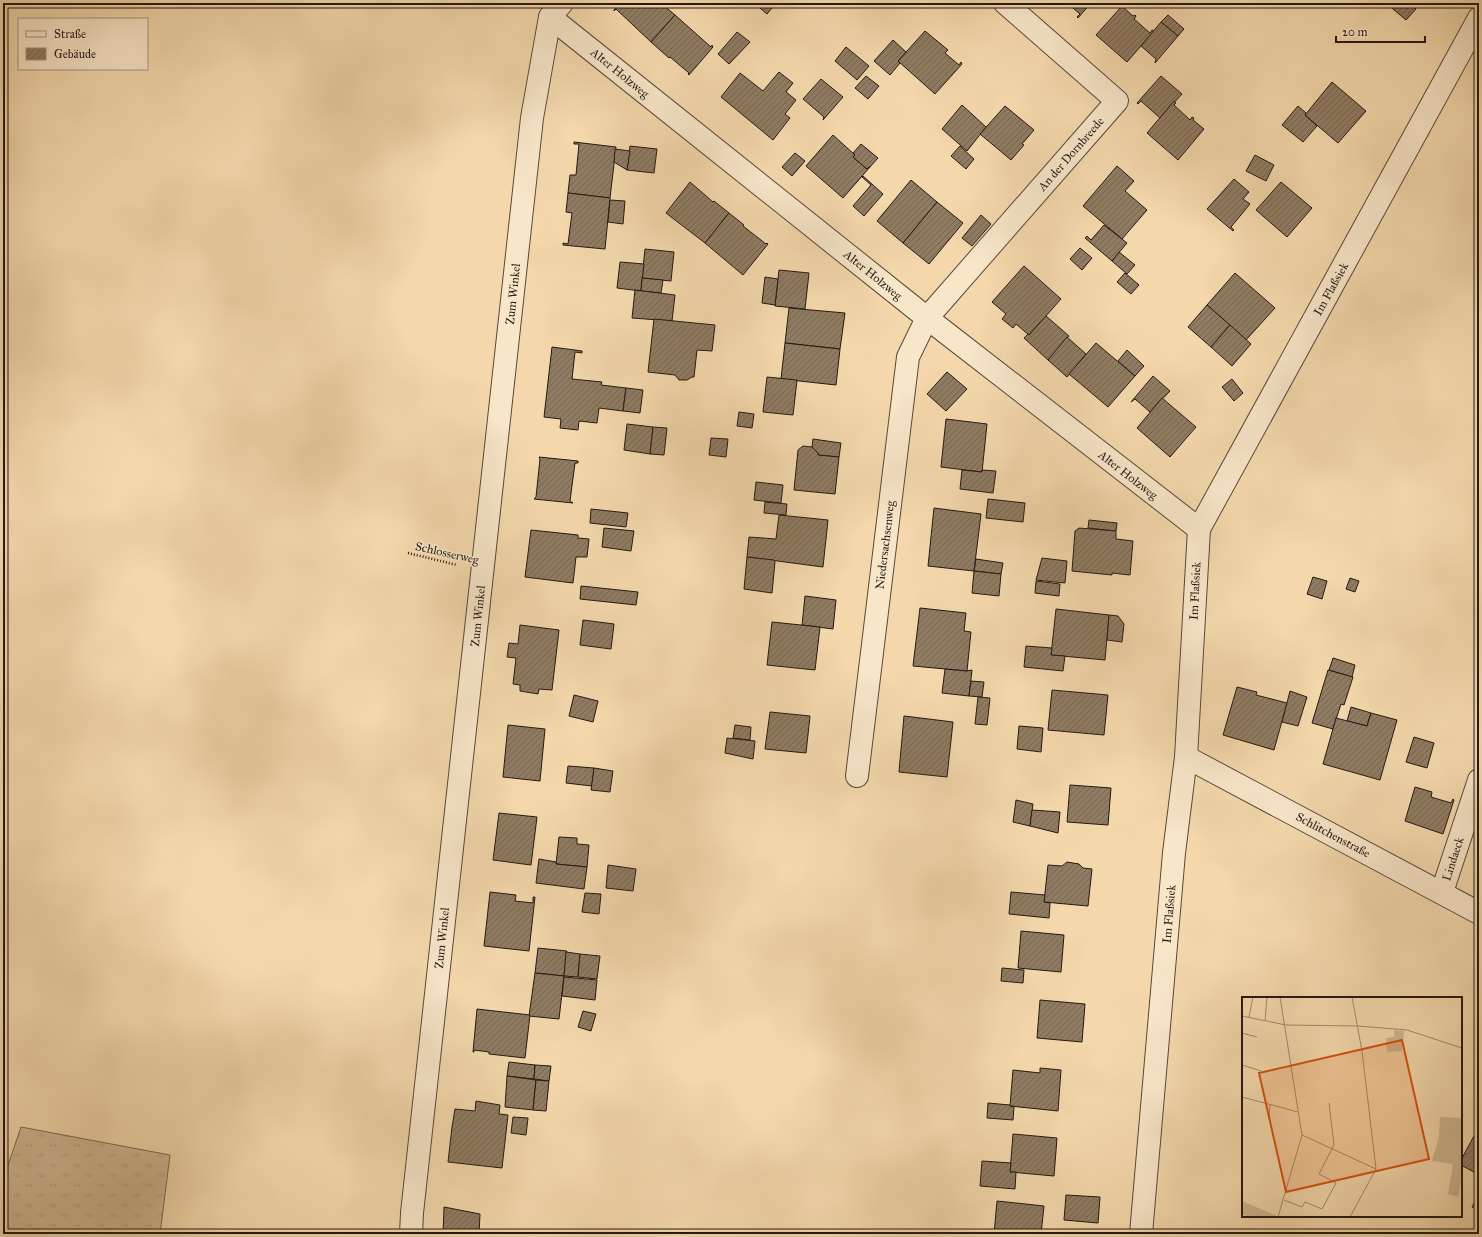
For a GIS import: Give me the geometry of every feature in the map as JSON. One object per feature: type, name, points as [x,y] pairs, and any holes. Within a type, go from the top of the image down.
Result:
[{"type":"street","name":"An der Dornbreede","points":[[927,318],[1117,101],[1005,3]]},
{"type":"street","name":"Alter Holzweg","points":[[556,10],[927,318],[1199,529]]},
{"type":"street","name":"Zum Winkel","points":[[411,1234],[412,1213],[532,118],[556,10]]},
{"type":"street","name":"Im Flaßsiek","points":[[1141,1234],[1174,854],[1186,757],[1199,529],[1479,18]]},
{"type":"street","name":"Niedersachsenweg","points":[[857,776],[908,357],[927,318]]},
{"type":"street","name":"Schlitchenstraße","points":[[1186,757],[1479,913]]},
{"type":"street","name":"Lindaeck","points":[[1442,892],[1479,780]]},
{"type":"path","name":"Schlosserweg","points":[[408,553],[483,571]]},
{"type":"green space","points":[[21,1127],[170,1155],[160,1234],[3,1234],[3,1180]]},
{"type":"building","points":[[619,3],[661,3],[675,15],[651,42],[616,9],[614,11]]},
{"type":"building","points":[[754,3],[776,3],[767,14]]},
{"type":"building","points":[[1067,3],[1091,3],[1078,18],[1077,17],[1080,14]]},
{"type":"building","points":[[1386,3],[1414,3],[1413,7],[1416,9],[1406,20]]},
{"type":"building","points":[[1122,6],[1133,16],[1135,15],[1136,16],[1134,19],[1150,33],[1152,30],[1154,31],[1127,62],[1096,35]]},
{"type":"building","points":[[675,15],[711,47],[712,45],[713,47],[689,75],[689,73],[651,42]]},
{"type":"building","points":[[1168,15],[1184,29],[1178,36],[1161,22]]},
{"type":"building","points":[[1161,22],[1178,36],[1155,63],[1156,59],[1141,46]]},
{"type":"building","points":[[925,31],[948,50],[945,53],[959,65],[961,62],[962,64],[935,94],[898,61]]},
{"type":"building","points":[[737,32],[750,42],[729,64],[718,54]]},
{"type":"building","points":[[893,40],[906,52],[898,61],[900,63],[890,75],[874,61]]},
{"type":"building","points":[[846,47],[869,66],[857,80],[835,61]]},
{"type":"building","points":[[779,72],[793,83],[786,92],[796,100],[785,114],[790,118],[773,140],[721,97],[740,73],[763,91]]},
{"type":"building","points":[[866,76],[879,86],[868,99],[855,88]]},
{"type":"building","points":[[1161,76],[1182,94],[1160,118],[1141,101],[1138,104],[1137,103]]},
{"type":"building","points":[[821,79],[843,97],[823,120],[824,117],[803,99]]},
{"type":"building","points":[[1332,82],[1366,111],[1338,143],[1305,115]]},
{"type":"building","points":[[1174,101],[1176,103],[1174,105],[1190,120],[1192,117],[1194,118],[1193,120],[1204,129],[1178,160],[1147,133]]},
{"type":"building","points":[[962,105],[986,127],[967,151],[942,129]]},
{"type":"building","points":[[1005,106],[1034,130],[1011,160],[980,134]]},
{"type":"building","points":[[1298,106],[1317,126],[1303,142],[1282,125]]},
{"type":"building","points":[[833,135],[855,155],[853,157],[867,169],[870,167],[843,198],[806,166]]},
{"type":"building","points":[[574,142],[616,147],[610,198],[568,193],[570,175],[576,175],[579,144],[574,144]]},
{"type":"building","points":[[861,144],[878,158],[867,169],[853,157],[855,155],[853,153]]},
{"type":"building","points":[[630,146],[657,149],[654,173],[627,170]]},
{"type":"building","points":[[960,146],[974,159],[966,169],[951,156]]},
{"type":"building","points":[[615,149],[630,151],[627,170],[614,162]]},
{"type":"building","points":[[795,153],[805,161],[792,176],[782,167]]},
{"type":"building","points":[[1255,155],[1274,165],[1266,181],[1246,171]]},
{"type":"building","points":[[1117,166],[1134,181],[1125,191],[1147,210],[1122,239],[1083,206]]},
{"type":"building","points":[[863,176],[883,194],[864,216],[853,206],[871,185],[862,177]]},
{"type":"building","points":[[1234,179],[1249,192],[1243,199],[1250,204],[1231,227],[1234,230],[1233,231],[1207,209]]},
{"type":"building","points":[[911,180],[937,202],[903,243],[877,221]]},
{"type":"building","points":[[690,182],[713,202],[714,201],[729,213],[705,243],[666,213]]},
{"type":"building","points":[[1281,182],[1312,208],[1287,237],[1256,210]]},
{"type":"building","points":[[568,193],[610,198],[605,249],[563,245],[563,243],[568,244],[572,213],[566,212]]},
{"type":"building","points":[[610,200],[625,201],[623,224],[608,222]]},
{"type":"building","points":[[937,202],[963,223],[929,264],[903,243]]},
{"type":"building","points":[[729,213],[744,225],[743,226],[768,244],[743,275],[705,243]]},
{"type":"building","points":[[981,215],[991,224],[972,246],[962,238]]},
{"type":"building","points":[[1104,225],[1127,243],[1112,261],[1085,238],[1087,236],[1091,240]]},
{"type":"building","points":[[1080,248],[1092,258],[1082,270],[1070,259]]},
{"type":"building","points":[[645,249],[674,252],[671,281],[642,278]]},
{"type":"building","points":[[1119,252],[1135,265],[1127,274],[1112,261]]},
{"type":"building","points":[[620,262],[644,264],[641,291],[617,288]]},
{"type":"building","points":[[1024,266],[1061,299],[1029,335],[1016,324],[1013,328],[1002,319],[1006,314],[992,302]]},
{"type":"building","points":[[779,270],[809,273],[805,309],[775,306]]},
{"type":"building","points":[[1125,273],[1139,285],[1131,294],[1117,282]]},
{"type":"building","points":[[1235,273],[1275,308],[1246,340],[1207,305]]},
{"type":"building","points":[[765,277],[778,279],[775,305],[762,303]]},
{"type":"building","points":[[642,278],[663,280],[661,293],[641,291]]},
{"type":"building","points":[[635,290],[675,295],[672,321],[632,318]]},
{"type":"building","points":[[1207,305],[1230,325],[1211,347],[1188,327]]},
{"type":"building","points":[[789,308],[845,313],[840,349],[785,343]]},
{"type":"building","points":[[1046,316],[1069,336],[1048,360],[1024,338],[1028,334],[1029,335]]},
{"type":"building","points":[[654,319],[715,325],[712,351],[697,350],[694,377],[687,380],[679,380],[675,375],[648,372]]},
{"type":"building","points":[[1230,325],[1251,344],[1232,366],[1211,347]]},
{"type":"building","points":[[1067,337],[1086,354],[1067,377],[1048,360]]},
{"type":"building","points":[[785,343],[840,349],[836,385],[781,379]]},
{"type":"building","points":[[1096,343],[1135,376],[1108,407],[1069,374]]},
{"type":"building","points":[[552,347],[582,351],[582,353],[575,352],[572,379],[602,382],[601,385],[626,388],[623,411],[599,408],[597,423],[579,421],[578,430],[560,428],[561,419],[544,417]]},
{"type":"building","points":[[1127,350],[1144,366],[1135,376],[1118,361]]},
{"type":"building","points":[[947,372],[967,389],[946,411],[927,394]]},
{"type":"building","points":[[1153,376],[1170,391],[1150,412],[1135,399],[1131,402]]},
{"type":"building","points":[[767,377],[797,380],[793,415],[763,412]]},
{"type":"building","points":[[1232,379],[1243,393],[1234,401],[1222,387]]},
{"type":"building","points":[[626,388],[643,390],[640,413],[623,411]]},
{"type":"building","points":[[1162,398],[1196,427],[1170,457],[1137,428]]},
{"type":"building","points":[[739,412],[754,414],[752,428],[737,426]]},
{"type":"building","points":[[946,419],[987,424],[982,472],[941,467]]},
{"type":"building","points":[[627,424],[653,427],[650,454],[624,450]]},
{"type":"building","points":[[653,427],[667,428],[664,455],[650,454]]},
{"type":"building","points":[[711,438],[728,439],[726,457],[709,455]]},
{"type":"building","points":[[813,439],[841,443],[839,457],[818,455],[812,447]]},
{"type":"building","points":[[803,446],[812,447],[818,455],[839,457],[835,494],[794,490],[798,450]]},
{"type":"building","points":[[539,457],[578,461],[578,463],[575,463],[570,501],[573,503],[534,499],[536,497]]},
{"type":"building","points":[[962,470],[982,472],[982,470],[996,471],[993,493],[960,489]]},
{"type":"building","points":[[756,482],[783,485],[781,503],[754,500]]},
{"type":"building","points":[[988,499],[1025,503],[1023,522],[986,518]]},
{"type":"building","points":[[765,502],[787,504],[786,515],[764,513]]},
{"type":"building","points":[[934,508],[981,514],[974,571],[928,566]]},
{"type":"building","points":[[591,509],[628,513],[626,527],[590,523]]},
{"type":"building","points":[[779,515],[828,520],[823,567],[747,557],[749,537],[776,539]]},
{"type":"building","points":[[1089,520],[1117,523],[1116,531],[1088,528]]},
{"type":"building","points":[[604,528],[634,531],[631,551],[602,547]]},
{"type":"building","points":[[1079,528],[1116,531],[1116,539],[1133,541],[1130,575],[1112,573],[1112,575],[1072,571],[1075,531]]},
{"type":"building","points":[[531,530],[578,535],[578,538],[589,539],[587,557],[576,557],[573,583],[525,577]]},
{"type":"building","points":[[747,557],[774,560],[772,593],[744,589]]},
{"type":"building","points":[[1042,558],[1067,561],[1065,583],[1036,580]]},
{"type":"building","points":[[976,559],[1003,563],[1001,574],[974,571]]},
{"type":"building","points":[[974,571],[1001,574],[999,596],[972,593]]},
{"type":"building","points":[[1313,577],[1327,581],[1322,599],[1307,594]]},
{"type":"building","points":[[1350,578],[1359,581],[1355,592],[1346,589]]},
{"type":"building","points":[[1036,581],[1060,584],[1059,596],[1035,593]]},
{"type":"building","points":[[581,586],[638,592],[636,605],[580,599]]},
{"type":"building","points":[[805,596],[836,600],[833,629],[802,625]]},
{"type":"building","points":[[920,608],[966,613],[964,631],[971,632],[967,671],[913,666]]},
{"type":"building","points":[[1056,609],[1109,615],[1105,660],[1051,655]]},
{"type":"building","points":[[1109,615],[1118,616],[1124,624],[1122,642],[1107,640]]},
{"type":"building","points":[[583,620],[614,624],[611,649],[580,645]]},
{"type":"building","points":[[772,622],[820,627],[815,670],[767,665]]},
{"type":"building","points":[[520,625],[559,630],[552,690],[539,689],[538,694],[520,691],[520,685],[513,684],[516,658],[507,657],[509,643],[518,644]]},
{"type":"building","points":[[1026,646],[1052,648],[1051,655],[1065,656],[1063,671],[1024,667]]},
{"type":"building","points":[[1333,658],[1355,665],[1352,677],[1329,670]]},
{"type":"building","points":[[945,669],[972,670],[969,696],[942,693]]},
{"type":"building","points":[[1328,670],[1353,677],[1344,705],[1341,704],[1333,729],[1312,723]]},
{"type":"building","points":[[971,681],[984,682],[982,697],[969,696]]},
{"type":"building","points":[[1237,687],[1257,692],[1256,695],[1287,703],[1274,750],[1223,735]]},
{"type":"building","points":[[1052,690],[1108,695],[1104,735],[1048,730]]},
{"type":"building","points":[[1290,691],[1307,697],[1298,726],[1282,722]]},
{"type":"building","points":[[574,695],[598,701],[593,722],[569,716]]},
{"type":"building","points":[[978,697],[990,698],[987,725],[975,724]]},
{"type":"building","points":[[1351,707],[1371,713],[1367,726],[1347,721]]},
{"type":"building","points":[[770,712],[810,716],[806,753],[765,749]]},
{"type":"building","points":[[1371,713],[1397,720],[1380,780],[1323,764],[1336,718],[1367,726]]},
{"type":"building","points":[[904,716],[953,722],[947,777],[899,772]]},
{"type":"building","points":[[508,725],[545,729],[540,781],[503,777]]},
{"type":"building","points":[[735,725],[751,727],[750,740],[733,738]]},
{"type":"building","points":[[1019,726],[1043,728],[1041,752],[1017,749]]},
{"type":"building","points":[[1414,737],[1434,743],[1427,768],[1406,762]]},
{"type":"building","points":[[727,738],[755,741],[753,759],[725,753]]},
{"type":"building","points":[[568,766],[594,768],[592,786],[566,783]]},
{"type":"building","points":[[594,768],[613,771],[610,792],[591,790]]},
{"type":"building","points":[[1070,785],[1111,788],[1108,825],[1067,822]]},
{"type":"building","points":[[1415,787],[1432,792],[1431,797],[1451,803],[1453,799],[1454,800],[1443,834],[1405,821]]},
{"type":"building","points":[[1016,800],[1033,804],[1030,826],[1013,822]]},
{"type":"building","points":[[1032,810],[1060,812],[1058,833],[1030,826]]},
{"type":"building","points":[[499,813],[537,817],[531,865],[493,860]]},
{"type":"building","points":[[559,837],[577,838],[577,844],[589,845],[587,867],[556,864]]},
{"type":"building","points":[[539,859],[556,862],[556,864],[587,867],[584,889],[536,883]]},
{"type":"building","points":[[1067,862],[1079,864],[1083,868],[1092,869],[1088,906],[1044,902],[1048,865],[1062,866]]},
{"type":"building","points":[[608,865],[636,869],[633,891],[606,888]]},
{"type":"building","points":[[490,892],[516,895],[515,901],[533,903],[533,897],[535,897],[529,951],[484,946]]},
{"type":"building","points":[[1011,892],[1045,895],[1044,902],[1050,903],[1049,918],[1009,914]]},
{"type":"building","points":[[585,893],[601,894],[599,914],[582,912]]},
{"type":"building","points":[[1021,931],[1064,935],[1061,972],[1018,968]]},
{"type":"building","points":[[538,948],[567,951],[564,976],[535,973]]},
{"type":"building","points":[[566,952],[580,954],[578,977],[564,976]]},
{"type":"building","points":[[580,954],[600,956],[597,979],[578,977]]},
{"type":"building","points":[[1002,968],[1024,970],[1023,983],[1001,981]]},
{"type":"building","points":[[535,973],[564,976],[559,1019],[529,1016]]},
{"type":"building","points":[[564,977],[597,980],[595,1000],[562,996]]},
{"type":"building","points":[[1040,1000],[1085,1004],[1082,1042],[1037,1038]]},
{"type":"building","points":[[477,1009],[530,1015],[525,1058],[489,1054],[489,1052],[474,1050],[473,1052]]},
{"type":"building","points":[[583,1011],[596,1014],[591,1031],[578,1027]]},
{"type":"building","points":[[509,1062],[535,1065],[534,1079],[507,1076]]},
{"type":"building","points":[[535,1065],[551,1066],[549,1081],[534,1079]]},
{"type":"building","points":[[1040,1068],[1061,1070],[1058,1111],[1010,1106],[1013,1070],[1040,1073]]},
{"type":"building","points":[[507,1076],[536,1080],[533,1110],[505,1107]]},
{"type":"building","points":[[536,1080],[549,1081],[546,1111],[533,1110]]},
{"type":"building","points":[[476,1101],[500,1105],[499,1114],[508,1115],[502,1168],[448,1162],[455,1109],[475,1111]]},
{"type":"building","points":[[988,1103],[1010,1105],[1014,1107],[1013,1120],[987,1118]]},
{"type":"building","points":[[513,1117],[528,1118],[526,1135],[511,1133]]},
{"type":"building","points":[[1013,1134],[1057,1138],[1054,1176],[1010,1172]]},
{"type":"building","points":[[1475,1134],[1479,1136],[1479,1175],[1462,1166],[1462,1158]]},
{"type":"building","points":[[982,1161],[1011,1163],[1010,1172],[1016,1172],[1015,1189],[980,1186]]},
{"type":"building","points":[[1479,1194],[1479,1211],[1472,1207]]},
{"type":"building","points":[[1066,1195],[1100,1197],[1098,1223],[1064,1220]]},
{"type":"building","points":[[997,1201],[1044,1206],[1041,1234],[994,1234]]},
{"type":"building","points":[[444,1207],[480,1214],[479,1234],[443,1234]]}]
